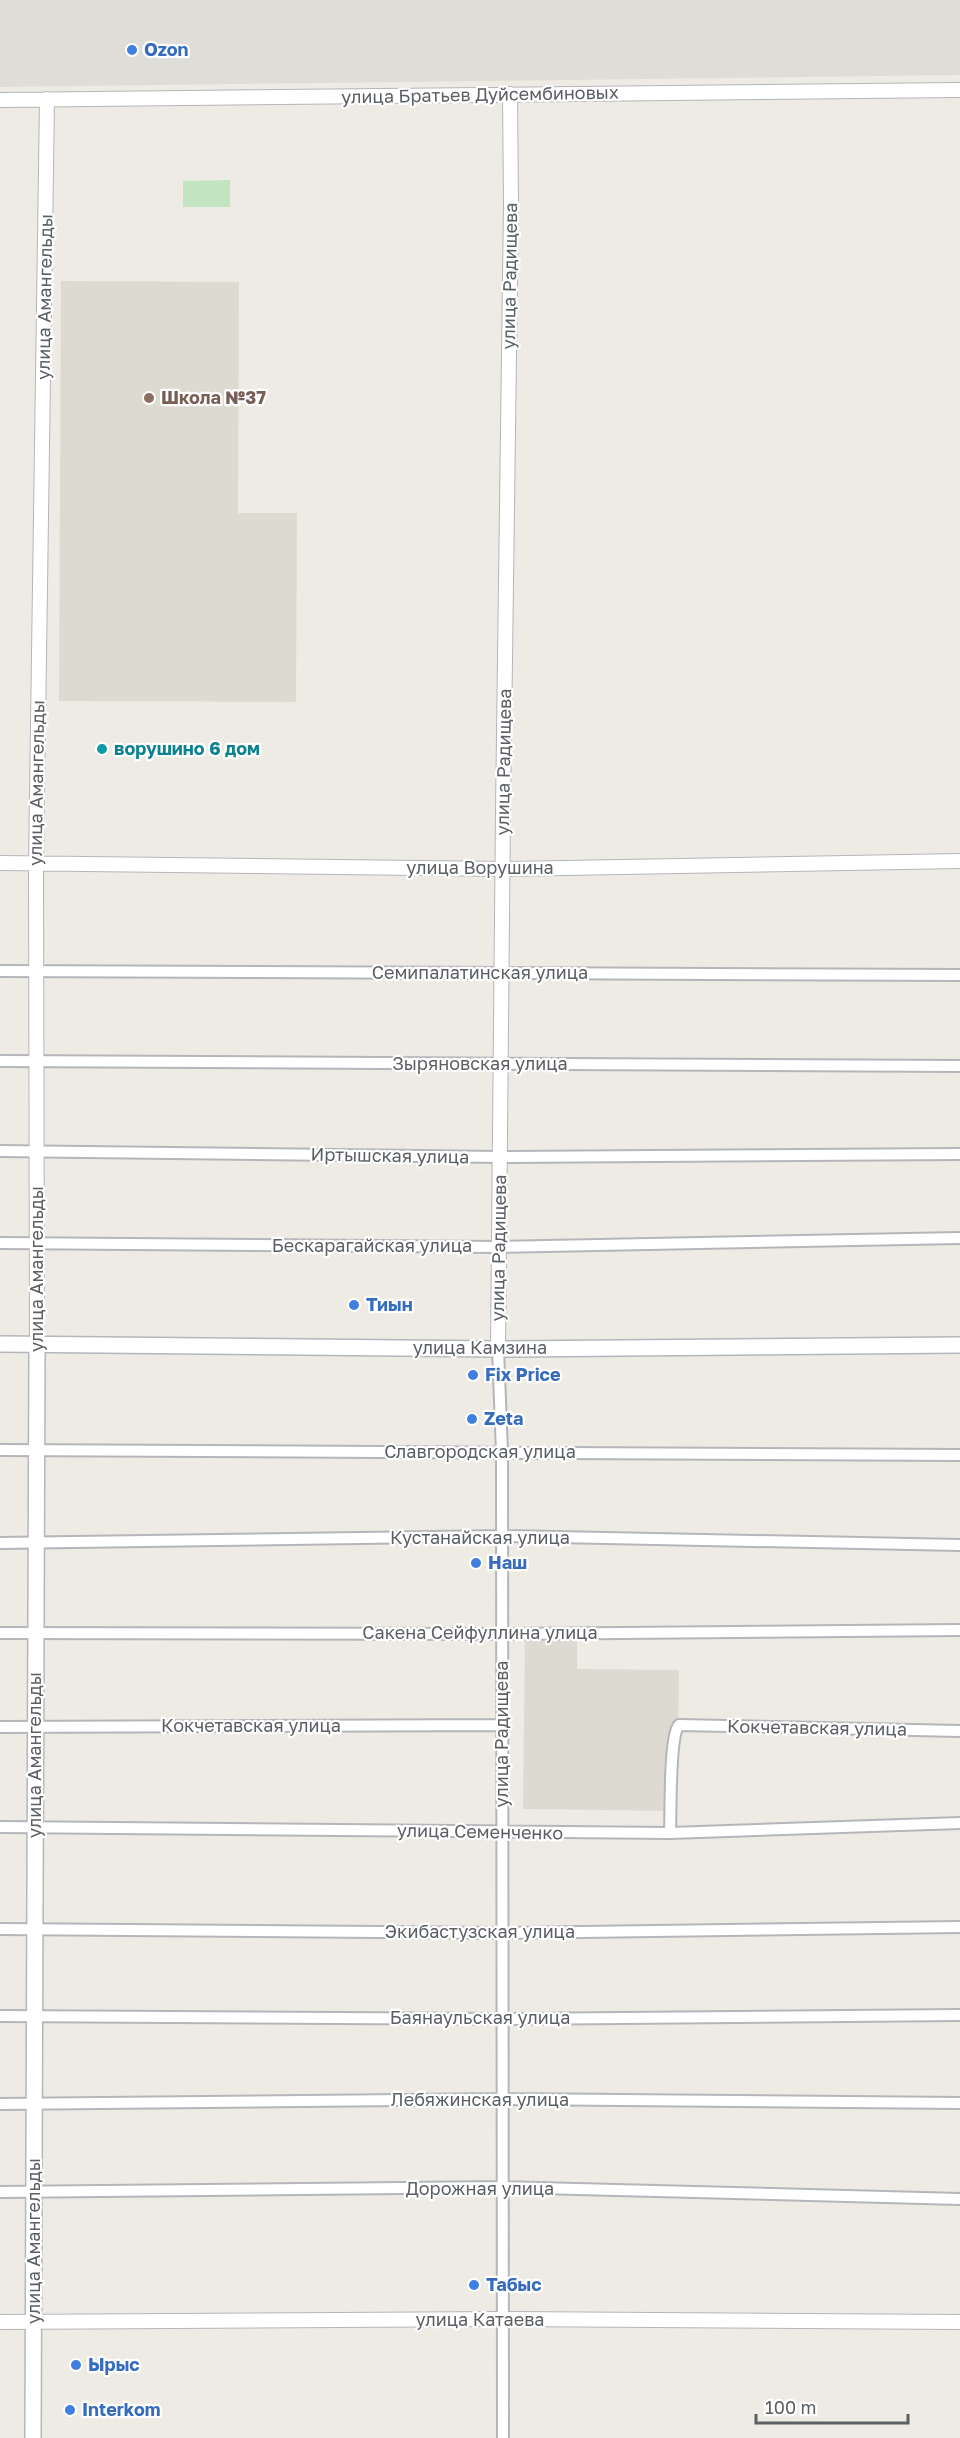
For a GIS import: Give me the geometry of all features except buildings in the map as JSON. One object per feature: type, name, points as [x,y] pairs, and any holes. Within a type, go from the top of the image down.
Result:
[{"type":"main road","name":"улица Камзина","points":[[0,1344],[498,1349],[960,1345]]},
{"type":"main road","name":"улица Амангельды","points":[[33,2438],[37,1345]]},
{"type":"street","name":"улица Братьев Дуйсембиновых","points":[[0,100],[960,90]]},
{"type":"street","name":"улица Радищева","points":[[503,2438],[502,1452],[498,1349],[511,203],[510,94]]},
{"type":"street","name":"улица Амангельды","points":[[37,1345],[36,864],[47,99]]},
{"type":"street","name":"улица Ворушина","points":[[0,863],[503,869],[960,861]]},
{"type":"street","name":"Семипалатинская улица","points":[[0,970],[960,975]]},
{"type":"street","name":"Зыряновская улица","points":[[0,1061],[960,1066]]},
{"type":"street","name":"Иртышская улица","points":[[0,1151],[500,1157],[960,1154]]},
{"type":"street","name":"Бескарагайская улица","points":[[0,1243],[499,1247],[960,1238]]},
{"type":"street","name":"Славгородская улица","points":[[0,1450],[960,1455]]},
{"type":"street","name":"Кустанайская улица","points":[[0,1543],[502,1536],[960,1545]]},
{"type":"street","name":"Сакена Сейфуллина улица","points":[[0,1633],[502,1634],[960,1630]]},
{"type":"street","name":"Кокчетавская улица","points":[[0,1727],[502,1725]]},
{"type":"street","name":"Кокчетавская улица","points":[[670,1833],[673,1744],[675,1730],[680,1725],[960,1731]]},
{"type":"street","name":"улица Семенченко","points":[[0,1827],[670,1833],[960,1823]]},
{"type":"street","name":"Экибастузская улица","points":[[0,1929],[502,1933],[960,1927]]},
{"type":"street","name":"Баянаульская улица","points":[[0,2016],[502,2019],[960,2015]]},
{"type":"street","name":"Лебяжинская улица","points":[[0,2104],[502,2099],[960,2103]]},
{"type":"street","name":"Дорожная улица","points":[[0,2192],[502,2187],[960,2199]]},
{"type":"street","name":"улица Катаева","points":[[0,2322],[503,2319],[960,2322]]},
{"type":"shaded area","points":[[0,0],[960,0],[960,75],[0,87]]},
{"type":"shaded area","name":"Школа №37","points":[[61,281],[239,282],[238,513],[297,513],[296,702],[59,701]]},
{"type":"shaded area","points":[[525,1637],[577,1638],[577,1669],[679,1670],[677,1811],[523,1809]]},
{"type":"green space","points":[[230,180],[230,207],[183,207],[183,181]]},
{"type":"place","name":"Ozon","points":[[132,50]]},
{"type":"place","name":"Школа №37","points":[[149,398]]},
{"type":"place","name":"ворушино 6 дом","points":[[102,749]]},
{"type":"place","name":"Тиын","points":[[354,1305]]},
{"type":"place","name":"Fix Price","points":[[473,1375]]},
{"type":"place","name":"Zeta","points":[[472,1419]]},
{"type":"place","name":"Наш","points":[[476,1563]]},
{"type":"place","name":"Табыс","points":[[474,2285]]},
{"type":"place","name":"Ырыс","points":[[76,2365]]},
{"type":"place","name":"Interkom","points":[[70,2410]]}]
